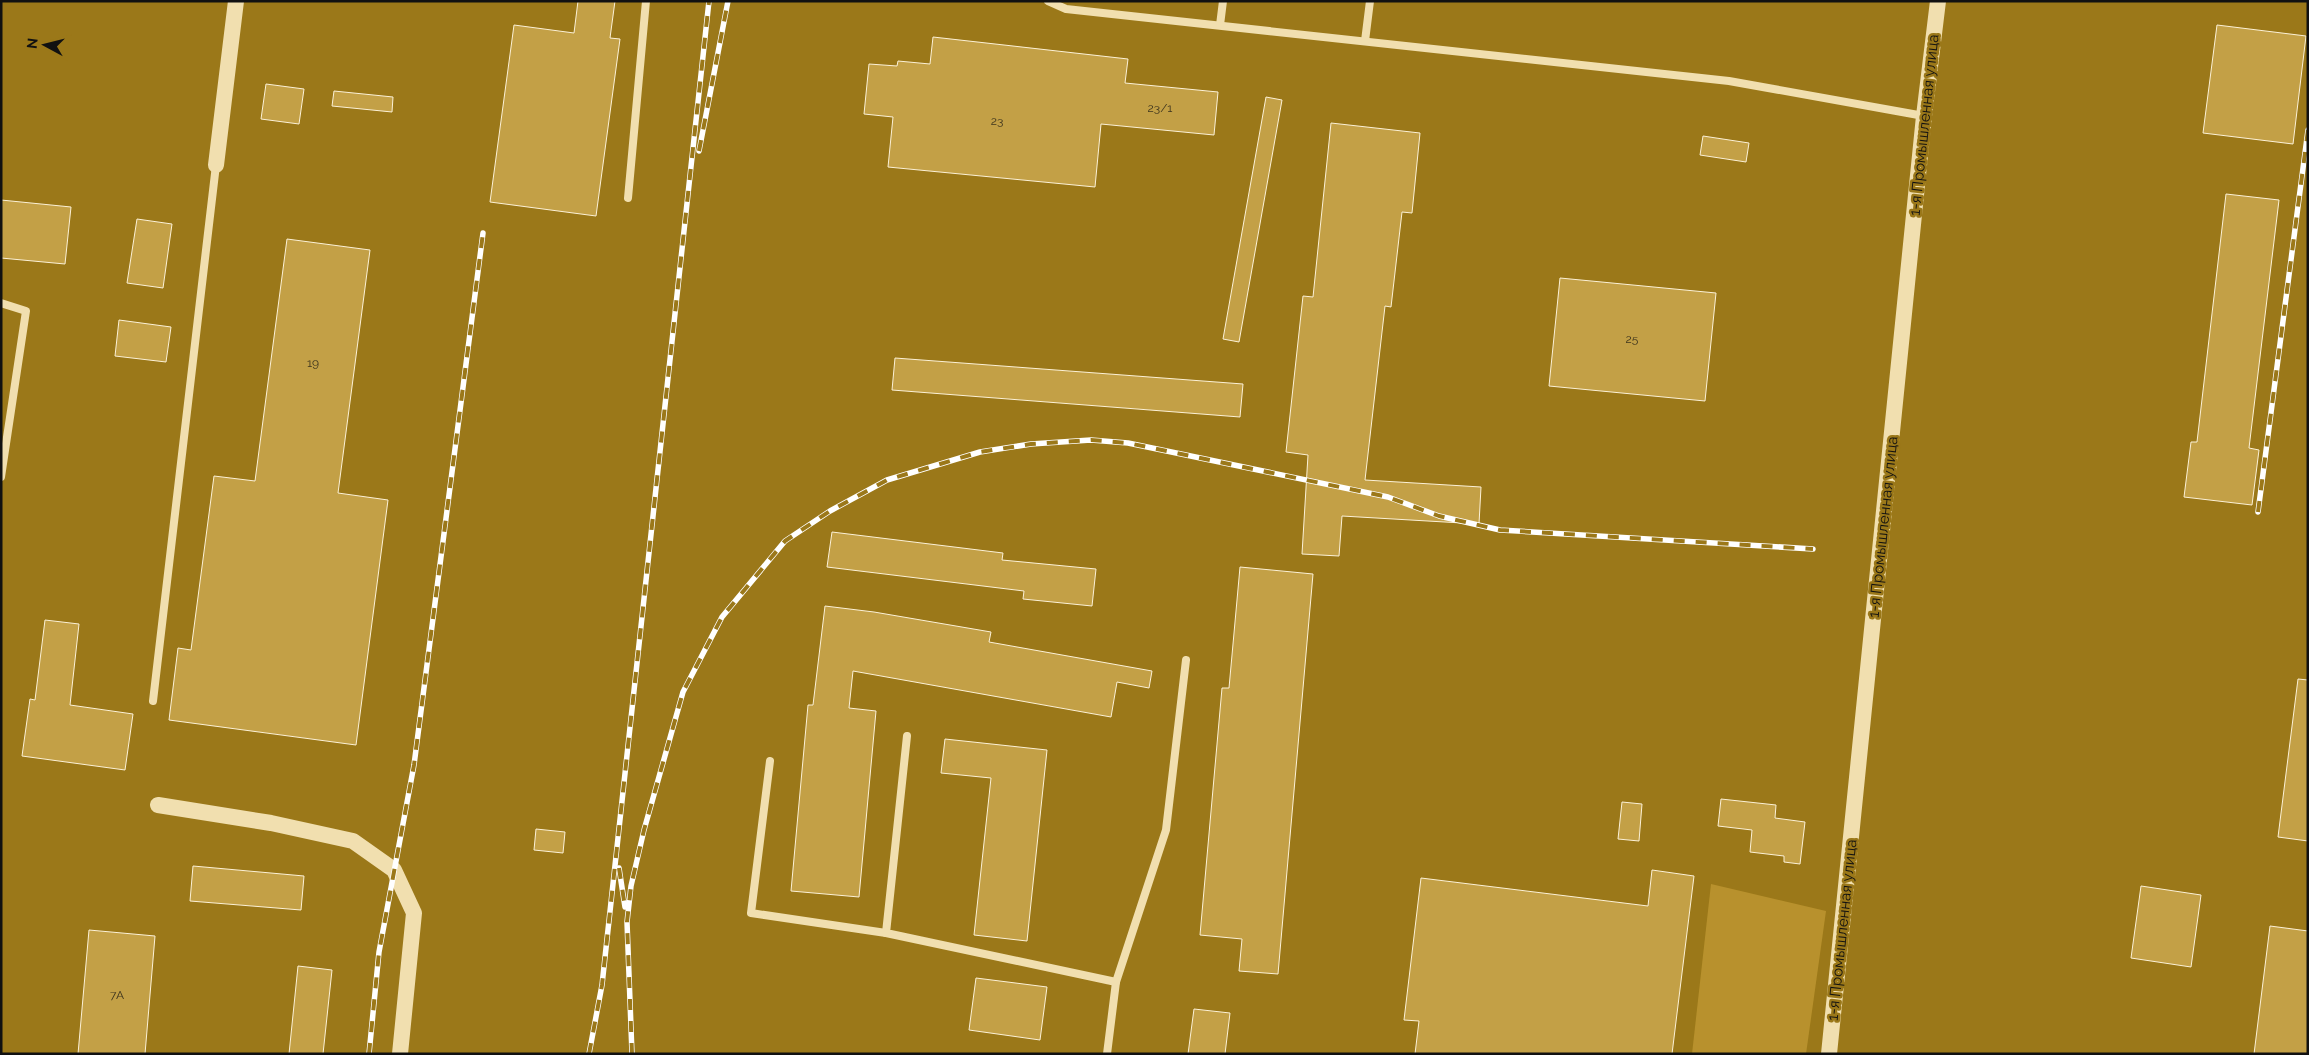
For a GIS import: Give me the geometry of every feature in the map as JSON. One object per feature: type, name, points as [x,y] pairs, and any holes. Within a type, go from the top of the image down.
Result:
[{"type":"street","points":[[216,165],[236,1]]},
{"type":"street","name":"1-я Промышленная улица","points":[[1829,1054],[1924,116],[1938,1]]},
{"type":"street","points":[[158,806],[271,823],[353,841],[394,870],[414,913],[400,1054]]},
{"type":"lane","points":[[628,198],[646,1]]},
{"type":"lane","points":[[1048,1],[1066,8],[1729,81],[1924,116]]},
{"type":"lane","points":[[1220,25],[1224,1]]},
{"type":"lane","points":[[1365,41],[1370,1]]},
{"type":"lane","points":[[153,701],[216,165]]},
{"type":"lane","points":[[1,303],[26,311],[1,477]]},
{"type":"lane","points":[[1106,1054],[1116,982],[1166,830],[1186,660]]},
{"type":"lane","points":[[886,933],[907,736]]},
{"type":"lane","points":[[770,761],[751,913],[886,933],[1116,982]]},
{"type":"shaded area","points":[[1711,884],[1826,911],[1806,1054],[1692,1054]]},
{"type":"building","points":[[578,1],[615,1],[610,38],[620,39],[596,216],[490,202],[514,25],[574,33]]},
{"type":"building","points":[[2217,25],[2306,36],[2293,144],[2203,133]]},
{"type":"building","points":[[933,37],[1128,59],[1125,83],[1218,92],[1214,135],[1101,124],[1095,187],[888,167],[893,117],[864,114],[869,64],[897,66],[898,61],[930,64]]},
{"type":"building","points":[[266,84],[304,89],[299,124],[261,119]]},
{"type":"building","points":[[334,91],[393,97],[392,112],[332,106]]},
{"type":"building","points":[[1266,97],[1282,100],[1239,342],[1223,339]]},
{"type":"building","points":[[1331,123],[1420,133],[1412,213],[1402,212],[1391,307],[1385,306],[1365,480],[1481,487],[1479,524],[1342,516],[1339,556],[1302,554],[1308,455],[1286,452],[1303,296],[1313,297]]},
{"type":"building","points":[[1703,136],[1749,143],[1746,162],[1700,155]]},
{"type":"building","points":[[2226,194],[2279,200],[2249,448],[2259,450],[2252,505],[2184,497],[2191,442],[2197,442]]},
{"type":"building","points":[[1,200],[71,207],[65,264],[1,258]]},
{"type":"building","points":[[137,219],[172,224],[163,288],[127,283]]},
{"type":"building","points":[[287,239],[370,250],[338,493],[388,500],[356,745],[169,720],[178,648],[191,650],[214,476],[255,481]]},
{"type":"building","points":[[1560,278],[1716,293],[1705,401],[1549,386]]},
{"type":"building","points":[[119,320],[171,327],[166,362],[115,356]]},
{"type":"building","points":[[895,358],[1243,384],[1240,417],[892,390]]},
{"type":"building","points":[[832,532],[1003,553],[1002,560],[1096,569],[1092,606],[1023,599],[1024,591],[827,567]]},
{"type":"building","points":[[1240,567],[1313,574],[1278,974],[1239,971],[1242,939],[1200,935],[1222,688],[1229,688]]},
{"type":"building","points":[[825,606],[874,612],[991,632],[989,642],[1152,671],[1149,688],[1117,682],[1111,717],[853,671],[849,708],[876,711],[859,897],[791,891],[808,705],[813,705]]},
{"type":"building","points":[[45,620],[79,624],[70,705],[133,714],[125,770],[22,756],[30,699],[35,700]]},
{"type":"building","points":[[2298,679],[2308,680],[2308,841],[2278,837]]},
{"type":"building","points":[[945,739],[1047,750],[1027,941],[974,935],[991,778],[941,773]]},
{"type":"building","points":[[1721,799],[1776,805],[1775,818],[1805,822],[1800,864],[1784,862],[1784,856],[1750,852],[1752,830],[1718,826]]},
{"type":"building","points":[[1622,802],[1642,804],[1639,841],[1618,839]]},
{"type":"building","points":[[536,829],[565,832],[563,853],[534,850]]},
{"type":"building","points":[[193,866],[304,876],[301,910],[190,901]]},
{"type":"building","points":[[1652,870],[1694,876],[1672,1054],[1415,1054],[1419,1021],[1404,1020],[1421,878],[1648,906]]},
{"type":"building","points":[[2141,886],[2201,895],[2191,967],[2131,958]]},
{"type":"building","points":[[2270,926],[2308,931],[2308,1054],[2254,1054]]},
{"type":"building","points":[[89,930],[155,936],[145,1054],[78,1054]]},
{"type":"building","points":[[298,966],[332,970],[323,1054],[289,1054]]},
{"type":"building","points":[[976,978],[1047,987],[1040,1040],[969,1030]]},
{"type":"building","points":[[1194,1009],[1230,1013],[1225,1054],[1188,1054]]},
{"type":"railway","points":[[589,1054],[602,985],[709,1]]},
{"type":"railway","points":[[699,151],[728,1]]},
{"type":"railway","points":[[2258,512],[2308,130]]},
{"type":"railway","points":[[369,1054],[379,952],[414,765],[483,233]]},
{"type":"railway","points":[[632,1054],[627,922],[631,886],[644,830],[683,692],[722,617],[785,541],[830,511],[887,480],[980,452],[1031,444],[1091,440],[1128,443],[1388,497],[1439,516],[1500,530],[1813,549]]},
{"type":"railway","points":[[619,868],[625,907]]}]
